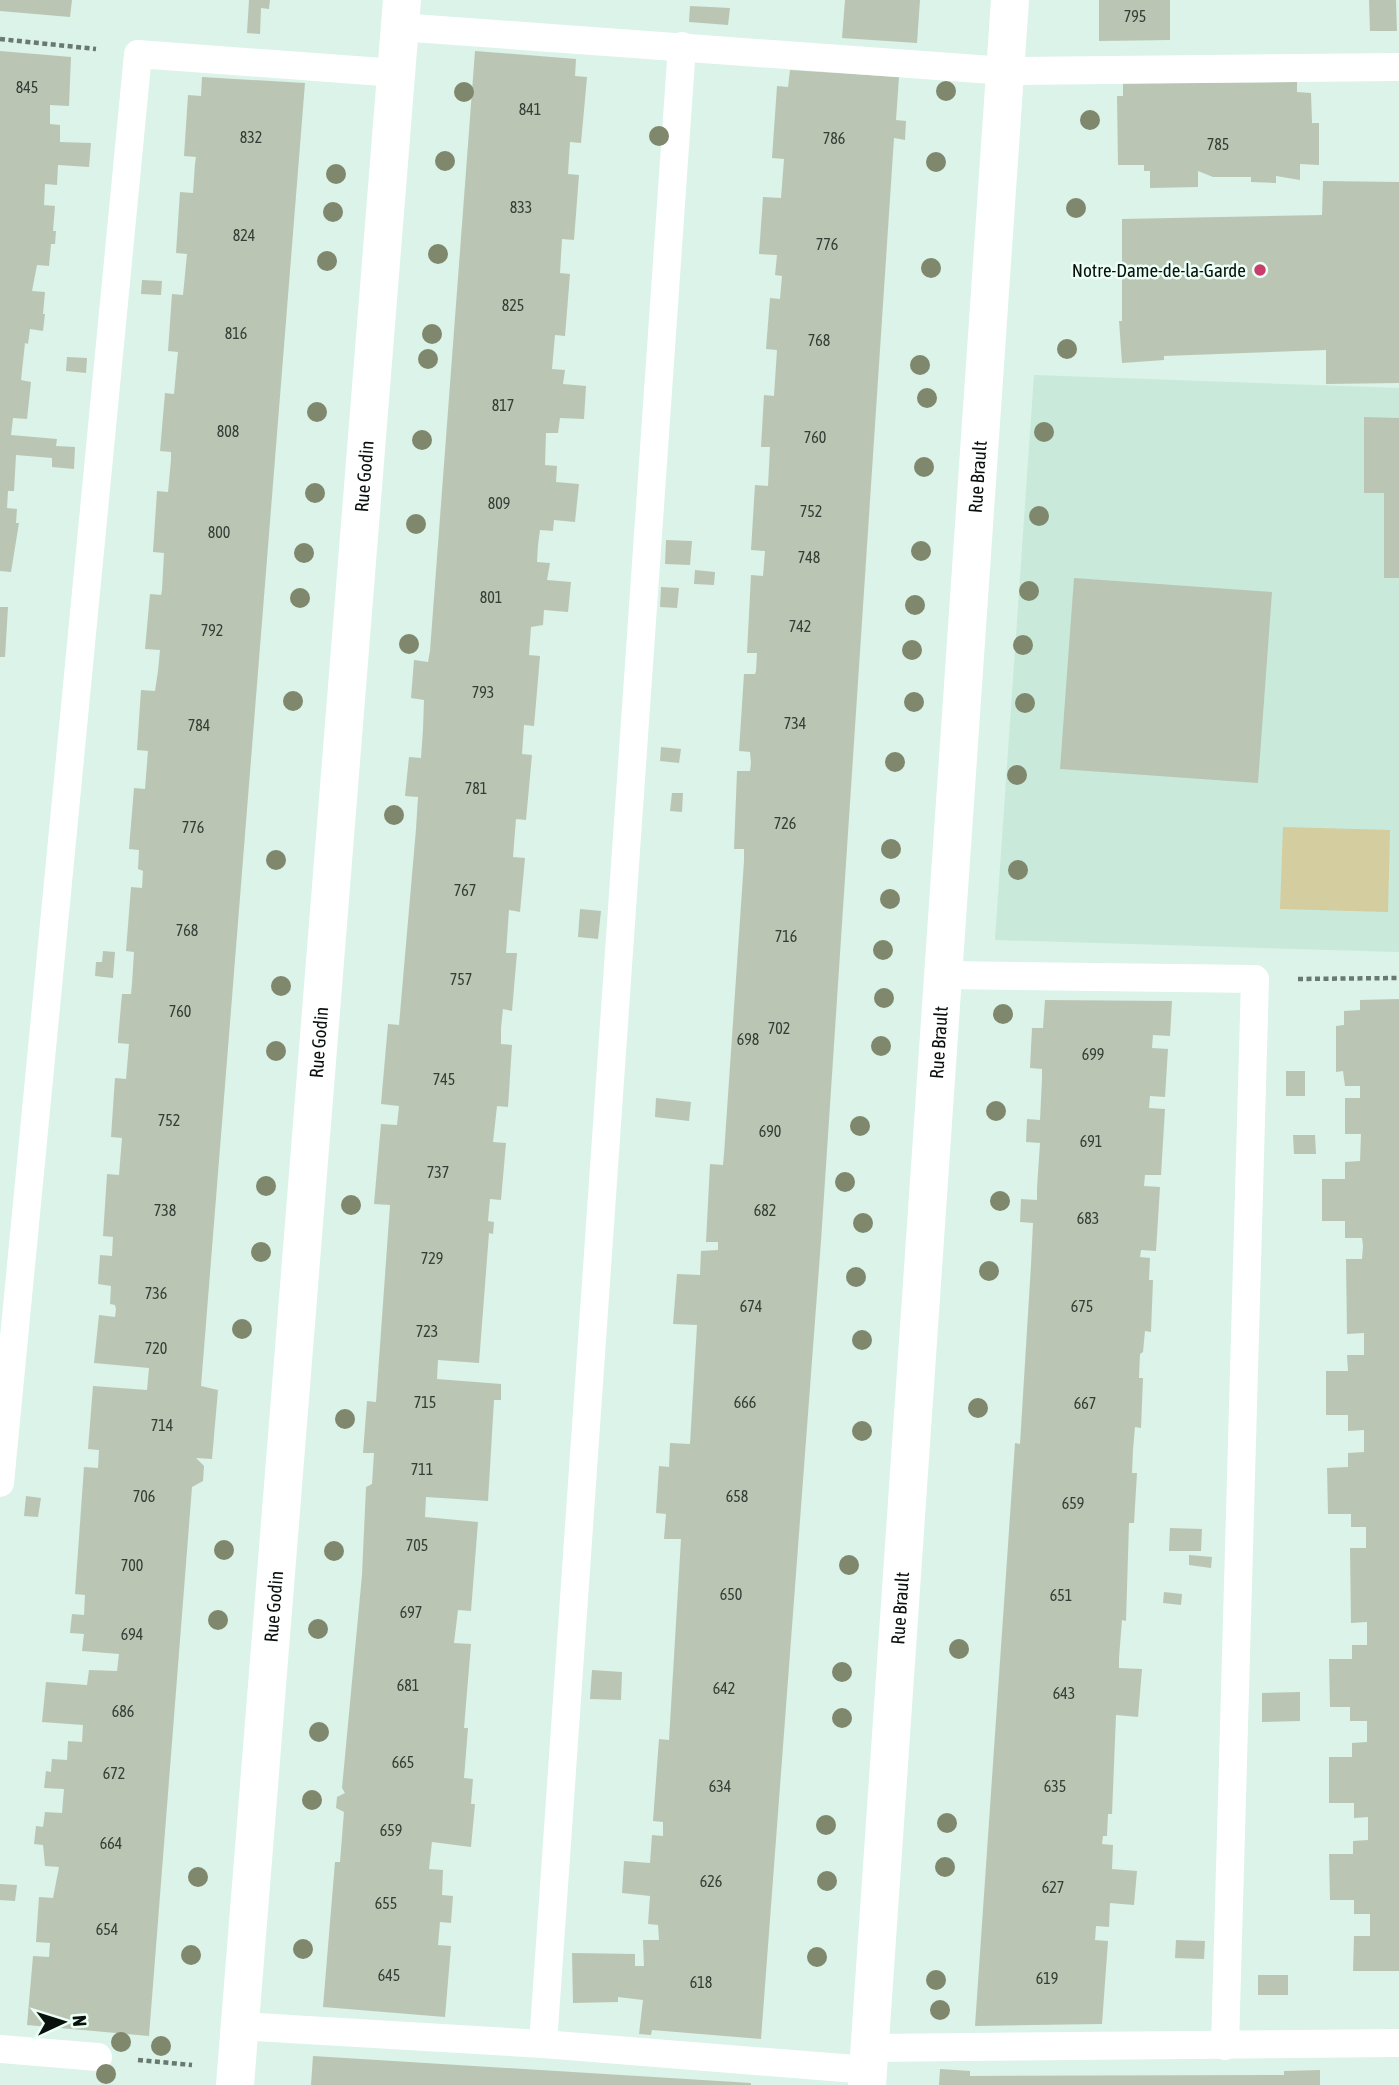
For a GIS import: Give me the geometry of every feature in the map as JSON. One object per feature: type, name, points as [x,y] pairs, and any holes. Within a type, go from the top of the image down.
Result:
[{"type":"street","name":"Rue Brault","points":[[868,2068],[1010,0]]},
{"type":"street","name":"Rue Godin","points":[[235,2085],[400,14]]},
{"type":"lane","points":[[400,14],[682,46],[1006,71],[1399,67]]},
{"type":"lane","points":[[543,2044],[682,46]]},
{"type":"lane","points":[[0,1483],[138,54],[396,73]]},
{"type":"lane","points":[[945,975],[1255,979],[1226,2046]]},
{"type":"lane","points":[[239,2026],[543,2044],[868,2068],[1226,2046],[1399,2043]]},
{"type":"lane","points":[[0,2049],[98,2057]]},
{"type":"path","points":[[0,39],[138,54]]},
{"type":"path","points":[[1255,979],[1399,978]]},
{"type":"path","points":[[98,2057],[195,2065]]},
{"type":"shaded area","points":[[1034,375],[1399,388],[1399,952],[995,940]]},
{"type":"shaded area","points":[[1283,827],[1390,830],[1388,912],[1280,909]]},
{"type":"building","points":[[0,0],[72,0],[70,17],[0,11]]},
{"type":"building","points":[[249,0],[270,0],[269,9],[261,8],[260,34],[247,33]]},
{"type":"building","points":[[845,0],[920,0],[917,43],[842,38]]},
{"type":"building","points":[[1099,0],[1170,0],[1170,40],[1099,41]]},
{"type":"building","points":[[1369,0],[1396,0],[1397,31],[1370,31]]},
{"type":"building","points":[[690,6],[730,8],[728,25],[689,22]]},
{"type":"building","points":[[0,51],[71,57],[69,106],[50,105],[50,124],[60,125],[60,142],[91,143],[89,167],[58,165],[57,185],[45,184],[44,205],[55,206],[55,244],[51,244],[49,266],[37,265],[32,291],[45,292],[43,331],[30,329],[28,344],[25,343],[21,380],[31,382],[27,419],[13,418],[11,435],[57,439],[56,446],[75,447],[74,469],[52,467],[52,458],[16,455],[14,491],[8,491],[7,508],[17,509],[16,523],[19,523],[11,572],[0,571]]},
{"type":"building","points":[[475,51],[576,59],[575,76],[587,77],[581,143],[570,142],[568,174],[579,175],[574,240],[562,239],[560,273],[570,274],[565,336],[555,335],[552,369],[565,370],[563,384],[586,386],[584,419],[560,418],[558,433],[546,433],[545,465],[557,466],[556,482],[579,484],[575,522],[554,520],[553,531],[540,530],[538,545],[537,562],[550,563],[547,580],[571,582],[568,612],[544,610],[543,625],[531,627],[529,655],[540,656],[534,726],[524,725],[522,754],[532,755],[526,820],[516,819],[513,857],[525,858],[520,912],[509,910],[506,953],[517,953],[512,1011],[503,1009],[501,1028],[501,1044],[512,1045],[508,1107],[497,1106],[493,1142],[506,1143],[501,1200],[490,1199],[488,1221],[494,1222],[493,1234],[489,1233],[479,1363],[438,1360],[437,1379],[501,1384],[501,1400],[494,1400],[488,1501],[426,1497],[425,1517],[478,1522],[471,1611],[458,1610],[454,1643],[471,1644],[464,1728],[468,1728],[464,1778],[473,1779],[471,1804],[475,1804],[471,1847],[432,1842],[429,1869],[443,1870],[442,1895],[453,1896],[451,1923],[440,1922],[438,1945],[451,1946],[445,2017],[323,2007],[335,1862],[340,1862],[344,1812],[336,1808],[337,1797],[345,1793],[342,1788],[362,1575],[366,1487],[372,1484],[374,1453],[363,1453],[367,1401],[376,1402],[390,1205],[374,1204],[381,1124],[397,1125],[399,1106],[381,1104],[388,1024],[399,1025],[416,829],[418,797],[405,796],[409,757],[421,758],[424,700],[411,698],[414,660],[428,662],[430,651]]},
{"type":"building","points":[[790,70],[899,77],[896,120],[906,121],[905,140],[894,138],[821,1241],[761,2039],[652,2030],[651,2035],[639,2034],[643,2000],[618,1997],[618,2002],[573,2003],[572,1953],[635,1954],[635,1966],[644,1966],[643,1940],[659,1940],[658,1925],[648,1924],[650,1896],[622,1893],[624,1861],[650,1863],[652,1835],[663,1836],[663,1822],[653,1821],[659,1739],[669,1740],[681,1539],[664,1539],[666,1514],[656,1513],[659,1466],[669,1467],[670,1443],[690,1444],[697,1325],[673,1324],[677,1274],[700,1275],[701,1251],[718,1250],[718,1242],[706,1242],[710,1164],[723,1165],[724,1154],[744,861],[744,849],[734,849],[737,771],[750,771],[750,752],[739,751],[744,674],[755,674],[756,671],[757,653],[747,653],[751,575],[763,576],[765,551],[751,550],[755,485],[768,486],[770,447],[761,447],[764,395],[774,396],[777,350],[766,349],[770,298],[780,299],[782,276],[775,275],[777,255],[759,254],[763,197],[781,198],[784,159],[772,158],[777,86],[788,87]]},
{"type":"building","points":[[202,77],[305,83],[201,1386],[218,1390],[212,1459],[196,1458],[204,1466],[203,1481],[192,1487],[149,2036],[27,2025],[33,1956],[49,1957],[50,1943],[36,1942],[39,1897],[53,1898],[59,1867],[45,1866],[43,1845],[34,1844],[36,1826],[43,1827],[45,1812],[62,1813],[64,1789],[44,1788],[46,1771],[51,1772],[52,1759],[67,1760],[68,1741],[82,1742],[83,1725],[42,1722],[46,1682],[87,1685],[89,1670],[117,1671],[119,1654],[82,1651],[84,1634],[70,1633],[72,1614],[84,1615],[85,1595],[75,1594],[84,1467],[98,1468],[99,1450],[88,1449],[93,1386],[147,1390],[149,1368],[94,1363],[99,1315],[115,1317],[116,1309],[115,1305],[110,1304],[111,1286],[98,1284],[100,1255],[112,1256],[113,1237],[103,1236],[107,1174],[119,1175],[122,1138],[111,1137],[115,1078],[126,1079],[129,1044],[118,1043],[118,1039],[122,994],[131,994],[132,984],[134,952],[126,951],[131,887],[142,888],[143,871],[138,869],[139,850],[129,849],[134,788],[145,789],[148,751],[137,750],[141,690],[155,691],[160,650],[145,649],[150,594],[161,595],[162,590],[164,553],[153,552],[157,491],[168,492],[171,460],[171,452],[160,451],[165,393],[174,394],[178,352],[168,351],[172,294],[183,295],[187,254],[176,253],[180,192],[193,193],[196,157],[184,156],[188,95],[201,96]]},
{"type":"building","points":[[1297,82],[1297,92],[1311,93],[1312,123],[1319,123],[1319,165],[1300,164],[1300,180],[1276,176],[1276,183],[1251,182],[1251,177],[1213,177],[1198,171],[1198,187],[1150,188],[1150,171],[1144,171],[1144,165],[1118,165],[1117,96],[1123,96],[1123,83]]},
{"type":"building","name":"Notre-Dame-de-la-Garde","points":[[1323,181],[1399,182],[1399,383],[1326,384],[1326,350],[1164,356],[1164,360],[1122,363],[1119,321],[1122,321],[1122,219],[1322,215]]},
{"type":"building","points":[[142,280],[162,281],[161,295],[141,294]]},
{"type":"building","points":[[67,357],[87,358],[86,373],[66,371]]},
{"type":"building","points":[[1364,417],[1399,418],[1399,578],[1384,578],[1384,493],[1364,493]]},
{"type":"building","points":[[666,540],[692,541],[690,565],[665,564]]},
{"type":"building","points":[[695,570],[715,572],[714,585],[694,584]]},
{"type":"building","points":[[1074,578],[1272,592],[1258,783],[1060,769]]},
{"type":"building","points":[[661,587],[679,588],[677,608],[660,607]]},
{"type":"building","points":[[0,607],[8,607],[5,657],[0,657]]},
{"type":"building","points":[[661,747],[681,749],[679,763],[660,761]]},
{"type":"building","points":[[672,793],[683,793],[682,812],[670,811]]},
{"type":"building","points":[[580,909],[601,911],[598,939],[578,937]]},
{"type":"building","points":[[103,951],[115,952],[113,978],[95,976],[96,962],[102,962]]},
{"type":"building","points":[[1399,999],[1399,1971],[1353,1971],[1354,1936],[1370,1936],[1370,1914],[1354,1914],[1354,1900],[1330,1900],[1329,1854],[1353,1854],[1353,1841],[1368,1840],[1368,1817],[1354,1818],[1354,1803],[1329,1803],[1329,1757],[1352,1757],[1352,1743],[1367,1742],[1367,1721],[1350,1721],[1350,1707],[1330,1707],[1329,1659],[1352,1659],[1352,1645],[1367,1645],[1367,1622],[1351,1623],[1350,1548],[1366,1548],[1366,1527],[1351,1527],[1351,1514],[1328,1514],[1327,1468],[1348,1467],[1348,1453],[1364,1452],[1364,1430],[1348,1431],[1348,1415],[1326,1415],[1326,1371],[1348,1371],[1347,1355],[1364,1355],[1364,1333],[1347,1334],[1346,1259],[1362,1259],[1363,1246],[1362,1238],[1345,1238],[1345,1221],[1322,1221],[1322,1179],[1345,1179],[1345,1162],[1360,1161],[1361,1134],[1345,1134],[1345,1098],[1360,1098],[1360,1086],[1345,1086],[1343,1071],[1336,1072],[1336,1026],[1344,1025],[1344,1011],[1360,1010],[1360,1000]]},
{"type":"building","points":[[1045,1000],[1172,1001],[1170,1036],[1153,1035],[1152,1048],[1168,1049],[1165,1097],[1150,1096],[1149,1108],[1165,1109],[1161,1175],[1145,1175],[1144,1186],[1160,1187],[1156,1251],[1141,1250],[1140,1257],[1150,1258],[1149,1280],[1153,1280],[1151,1332],[1145,1331],[1143,1352],[1140,1354],[1139,1378],[1143,1378],[1141,1428],[1135,1427],[1132,1473],[1137,1473],[1134,1523],[1129,1523],[1126,1621],[1122,1620],[1119,1658],[1119,1668],[1142,1669],[1138,1717],[1116,1715],[1112,1814],[1108,1814],[1107,1836],[1103,1836],[1102,1844],[1113,1845],[1112,1869],[1137,1871],[1134,1905],[1110,1903],[1109,1927],[1096,1926],[1095,1940],[1108,1941],[1102,2024],[975,2026],[1015,1443],[1020,1444],[1031,1265],[1033,1223],[1020,1222],[1021,1199],[1037,1200],[1040,1143],[1026,1142],[1027,1119],[1040,1120],[1042,1069],[1030,1068],[1032,1028],[1043,1028]]},
{"type":"building","points":[[1286,1071],[1305,1071],[1305,1096],[1286,1096]]},
{"type":"building","points":[[656,1098],[691,1102],[689,1121],[655,1117]]},
{"type":"building","points":[[1293,1135],[1315,1135],[1316,1154],[1294,1154]]},
{"type":"building","points":[[26,1496],[41,1498],[38,1517],[24,1516]]},
{"type":"building","points":[[1170,1528],[1202,1529],[1201,1551],[1169,1551]]},
{"type":"building","points":[[1189,1555],[1212,1557],[1211,1568],[1189,1565]]},
{"type":"building","points":[[1164,1592],[1182,1594],[1181,1605],[1163,1603]]},
{"type":"building","points":[[592,1670],[622,1672],[621,1700],[590,1699]]},
{"type":"building","points":[[1300,1692],[1300,1721],[1262,1722],[1262,1693]]},
{"type":"building","points":[[0,1884],[17,1885],[15,1901],[0,1900]]},
{"type":"building","points":[[1176,1940],[1205,1941],[1204,1959],[1175,1958]]},
{"type":"building","points":[[1258,1975],[1288,1975],[1288,1995],[1258,1995]]},
{"type":"building","points":[[313,2056],[751,2083],[751,2085],[311,2085]]},
{"type":"building","points":[[940,2069],[970,2071],[970,2076],[1284,2075],[1284,2071],[1320,2070],[1320,2085],[939,2085]]},
{"type":"place","name":"Notre-Dame-de-la-Garde","points":[[1260,270]]}]
